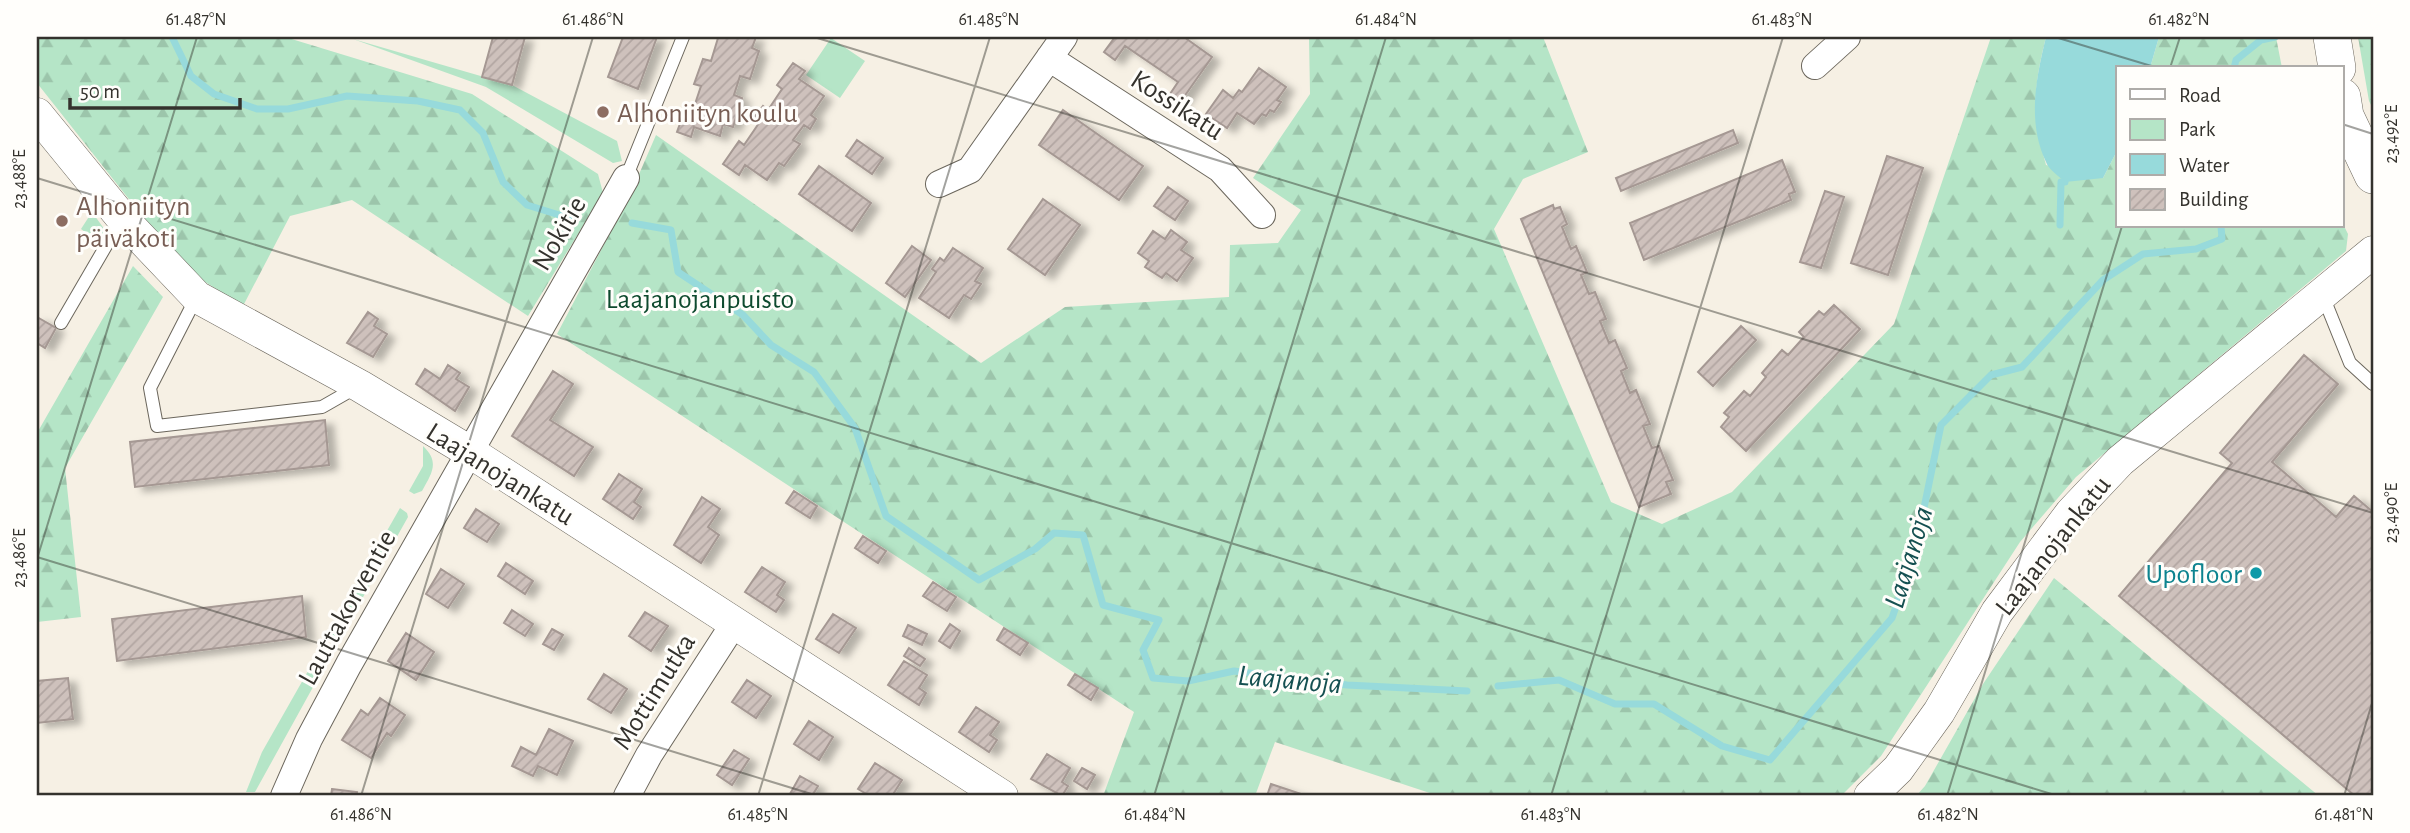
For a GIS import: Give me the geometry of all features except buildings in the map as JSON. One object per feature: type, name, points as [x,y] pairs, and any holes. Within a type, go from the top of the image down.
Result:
[{"type":"main road","points":[[2344,110],[2373,175]]},
{"type":"street","points":[[1815,66],[1838,49],[1847,37]]},
{"type":"street","points":[[939,184],[970,170],[1057,48]]},
{"type":"street","name":"Kossikatu","points":[[1057,48],[1220,169],[1262,215]]},
{"type":"street","name":"Laajanojankatu","points":[[37,114],[122,218],[197,298],[360,386],[470,452],[1002,796]]},
{"type":"street","name":"Nokitie","points":[[470,452],[626,178]]},
{"type":"street","name":"Laajanojankatu","points":[[1870,796],[1898,769],[1939,712],[1997,612],[2071,513],[2120,461],[2373,252]]},
{"type":"street","name":"Lauttakorventie","points":[[284,796],[309,739],[349,664],[470,452]]},
{"type":"street","name":"Mottimutka","points":[[627,796],[649,755],[736,622]]},
{"type":"lane","name":"Nokitie","points":[[626,178],[683,37]]},
{"type":"lane","points":[[61,323],[122,218]]},
{"type":"lane","points":[[2323,296],[2350,363],[2373,384]]},
{"type":"lane","points":[[197,298],[150,388],[157,426],[322,407],[360,386]]},
{"type":"green space","points":[[37,37],[285,37],[472,94],[598,174],[603,193],[528,316],[352,200],[290,216],[243,306],[199,278],[166,246],[37,83]]},
{"type":"green space","name":"Laajanojanpuisto","points":[[1309,37],[1543,37],[1588,152],[1523,179],[1494,229],[1611,502],[1662,524],[1732,492],[1894,324],[1991,37],[2046,37],[2037,86],[2036,115],[2046,165],[2103,178],[2116,153],[2116,228],[2344,226],[2348,234],[2346,251],[2076,477],[2020,542],[1881,756],[1841,796],[1439,796],[1275,742],[1255,796],[1103,796],[1134,712],[557,334],[630,195],[656,135],[981,363],[1065,307],[1229,297],[1230,245],[1278,243],[1301,210],[1253,178],[1310,94]]},
{"type":"green space","points":[[2159,37],[2276,37],[2282,66],[2151,66]]},
{"type":"green space","points":[[2358,37],[2373,37],[2373,109],[2369,101]]},
{"type":"green space","points":[[831,38],[865,61],[840,98],[806,75]]},
{"type":"green space","points":[[353,39],[512,85],[617,141],[622,161],[613,163],[486,87]]},
{"type":"green space","points":[[92,212],[105,230],[97,241],[81,229]]},
{"type":"green space","points":[[133,266],[163,297],[65,468],[81,617],[37,622],[37,433]]},
{"type":"green space","points":[[423,446],[431,457],[433,468],[422,491],[414,494],[409,491],[423,466]]},
{"type":"green space","points":[[400,508],[408,517],[340,638],[332,640],[327,636]]},
{"type":"green space","points":[[2054,578],[2319,796],[1916,796],[1925,786],[1983,684]]},
{"type":"green space","points":[[316,657],[324,662],[323,669],[255,792],[246,792],[262,752]]},
{"type":"water","points":[[2046,37],[2159,37],[2151,66],[2116,66],[2116,153],[2103,178],[2065,182],[2046,162],[2040,147],[2035,116],[2039,68]]},
{"type":"waterway","name":"Laajanoja","points":[[172,37],[191,76],[214,94],[257,109],[288,109],[347,96],[418,101],[460,110],[483,133],[503,182],[527,205],[569,218]]},
{"type":"waterway","name":"Laajanoja","points":[[2234,66],[2236,60],[2261,40],[2275,37]]},
{"type":"waterway","points":[[2060,225],[2061,182],[2065,182]]},
{"type":"waterway","name":"Laajanoja","points":[[632,223],[671,230],[678,272],[743,315],[771,345],[814,372],[855,428],[886,516],[979,580],[1035,549],[1054,533],[1083,535],[1103,605],[1159,620],[1143,650],[1153,678],[1188,681],[1234,671],[1347,685],[1467,691]]},
{"type":"waterway","name":"Laajanoja","points":[[1498,686],[1559,680],[1615,704],[1654,704],[1722,746],[1770,760],[1892,618],[1915,552],[1941,425],[1991,375],[2022,367],[2103,280],[2143,254],[2196,249],[2222,239],[2221,228]]},
{"type":"place","name":"Alhoniityn koulu","points":[[603,112]]},
{"type":"place","name":"Alhoniityn päiväkoti","points":[[62,221]]},
{"type":"place","name":"Upofloor","points":[[2256,573]]}]
